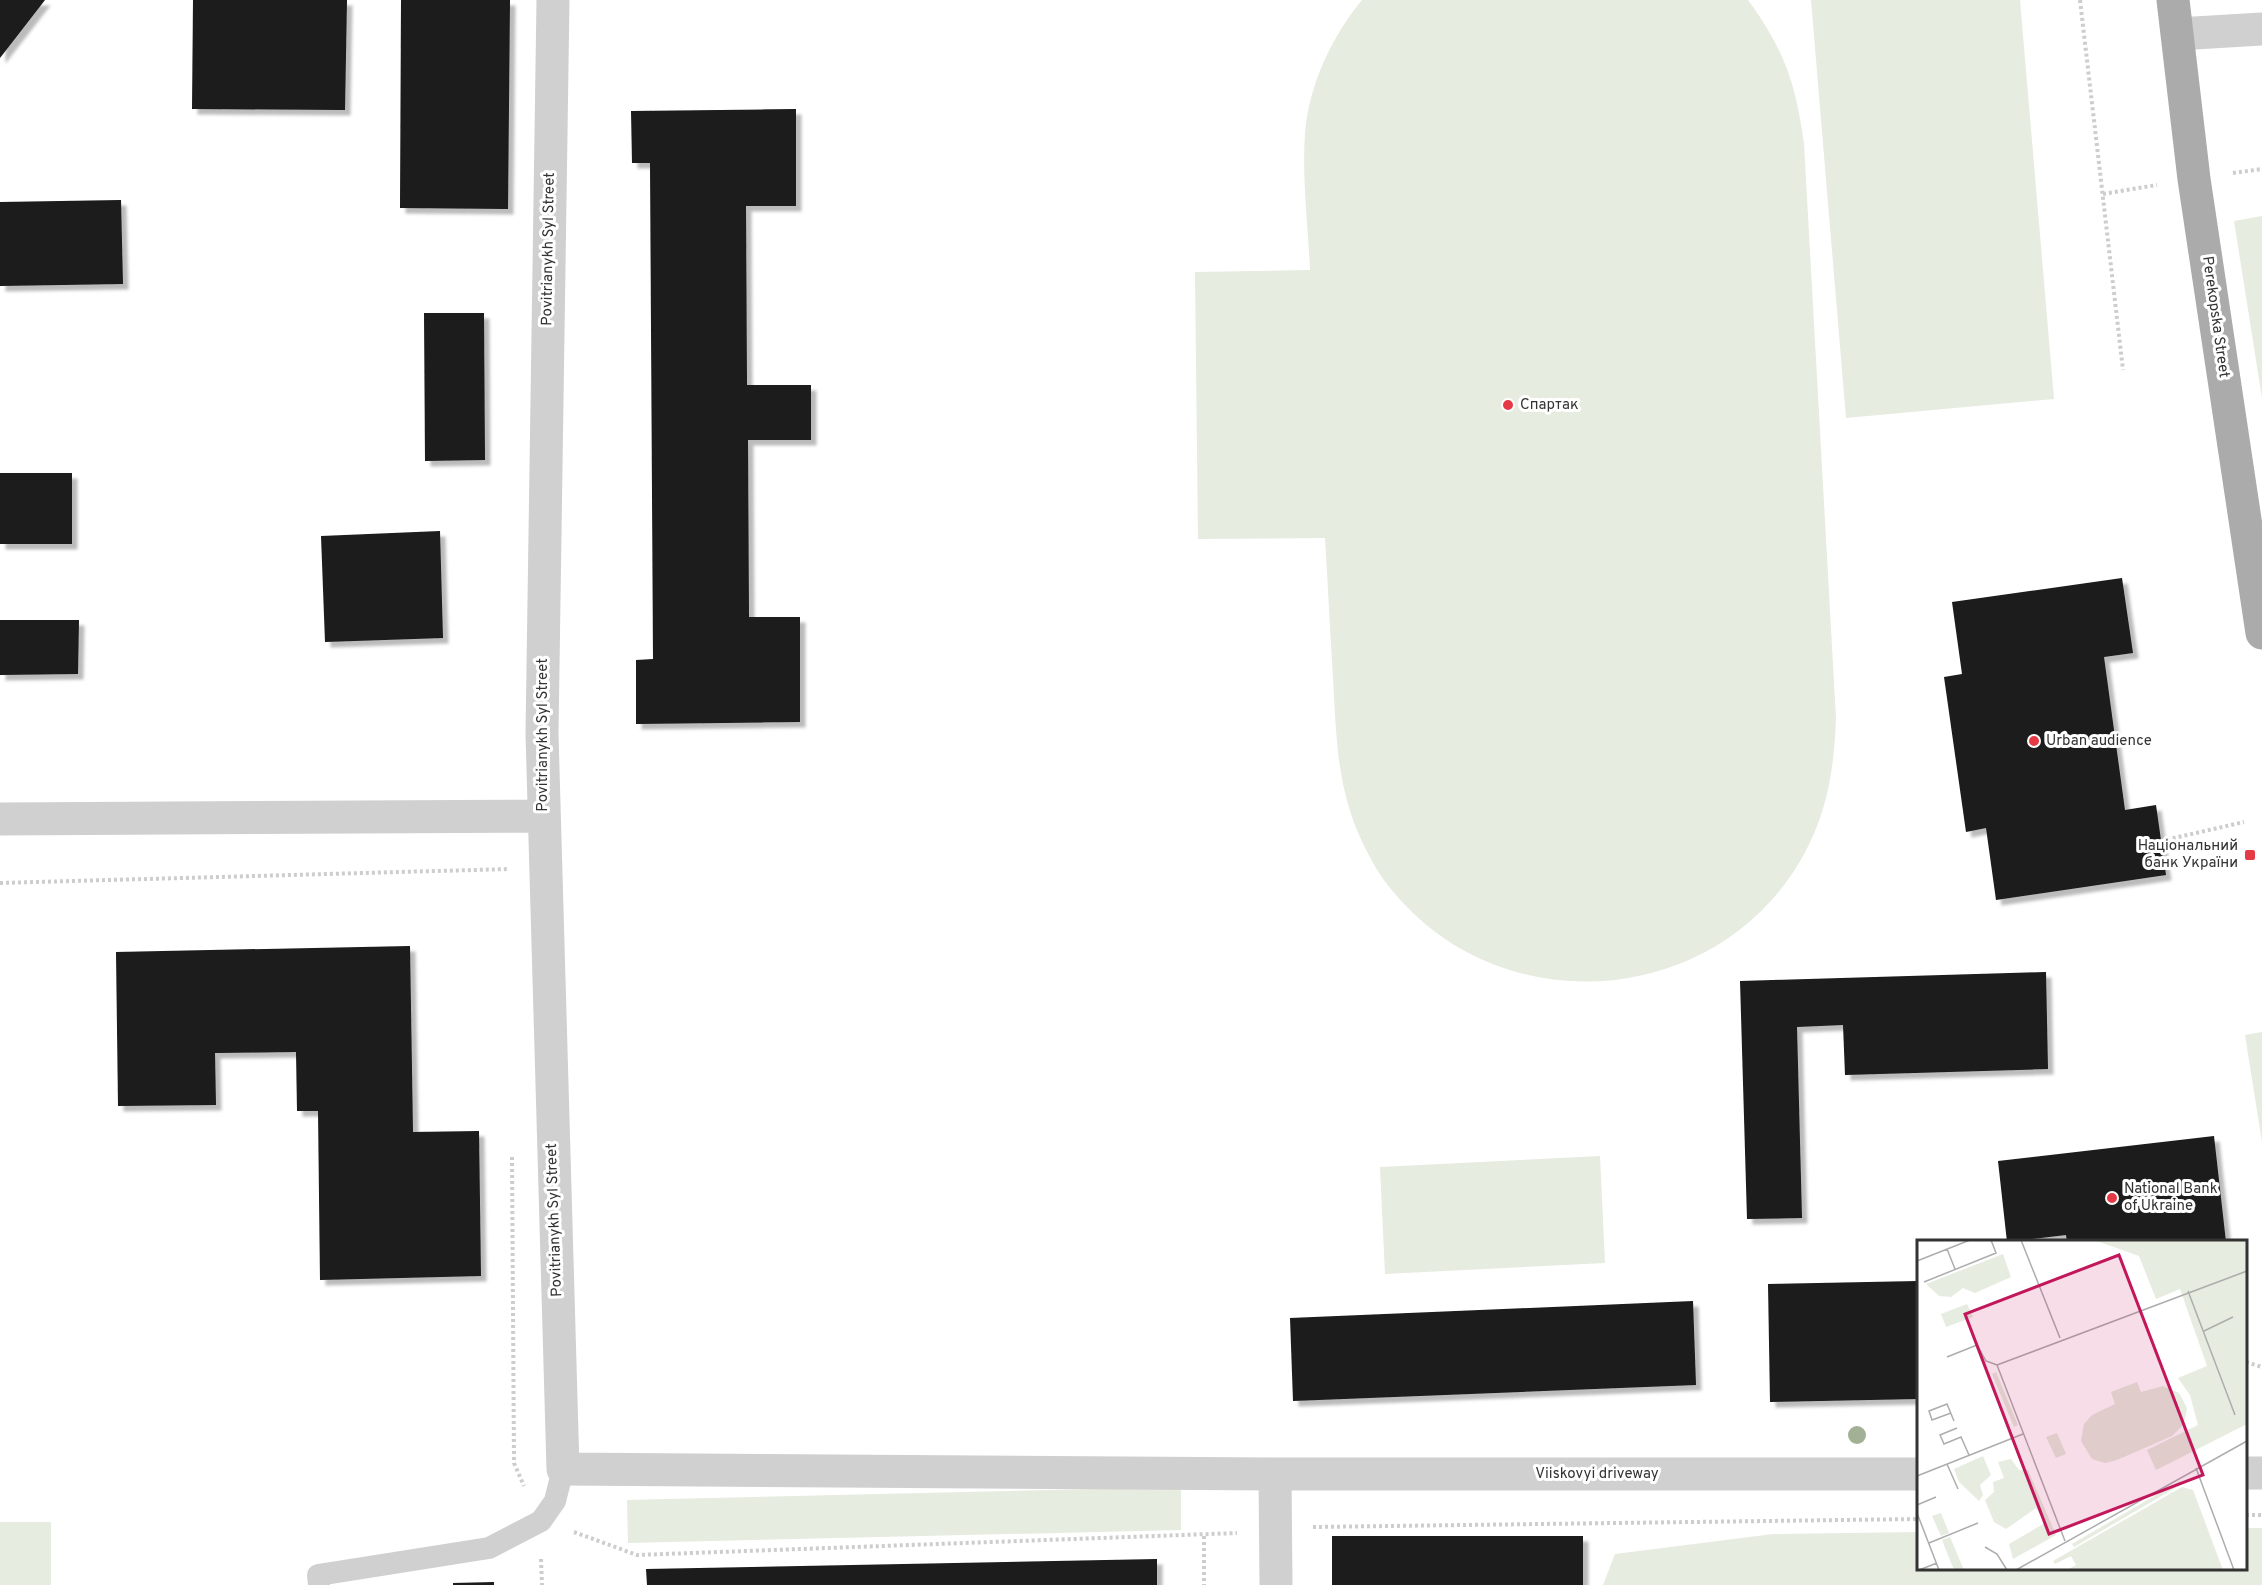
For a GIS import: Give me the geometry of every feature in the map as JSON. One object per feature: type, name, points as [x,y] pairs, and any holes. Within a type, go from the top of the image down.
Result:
[{"type":"main road","name":"Perekopska Street","points":[[2174,0],[2194,179],[2262,633]]},
{"type":"street","name":"Povitrianykh Syl Street","points":[[552,0],[542,734],[563,1469]]},
{"type":"street","points":[[2178,34],[2262,29]]},
{"type":"street","points":[[0,819],[543,816]]},
{"type":"street","name":"Viiskovyi driveway","points":[[563,1469],[1275,1474],[1917,1474]]},
{"type":"street","points":[[1275,1474],[1276,1585]]},
{"type":"lane","points":[[319,1585],[318,1575],[489,1548],[541,1521],[555,1501],[563,1469]]},
{"type":"path","points":[[2080,0],[2123,370]]},
{"type":"path","points":[[2161,840],[2244,822]]},
{"type":"path","points":[[0,883],[511,869]]},
{"type":"path","points":[[512,1154],[514,1463],[541,1521],[542,1585]]},
{"type":"path","points":[[2247,1362],[2262,1367]]},
{"type":"path","points":[[541,1521],[637,1554],[1204,1536],[1332,1525],[1917,1519]]},
{"type":"path","points":[[1204,1536],[1204,1585]]},
{"type":"shaded area","name":"Спартак","points":[[1362,0],[1748,0],[1771,35],[1792,85],[1804,144],[1836,718],[1833,760],[1820,818],[1813,837],[1792,874],[1755,916],[1712,948],[1663,970],[1611,980],[1557,980],[1505,969],[1456,946],[1412,912],[1390,888],[1372,861],[1360,838],[1345,794],[1336,727],[1325,538],[1198,539],[1195,272],[1310,270],[1304,167],[1307,115],[1317,79],[1332,45]]},
{"type":"shaded area","points":[[1811,0],[2020,0],[2054,399],[1846,418]]},
{"type":"shaded area","points":[[2262,216],[2262,398],[2234,221]]},
{"type":"shaded area","points":[[2262,1032],[2262,1142],[2245,1035]]},
{"type":"shaded area","points":[[1600,1156],[1605,1263],[1385,1274],[1380,1167]]},
{"type":"shaded area","points":[[1181,1487],[1181,1530],[628,1543],[627,1500]]},
{"type":"shaded area","points":[[0,1522],[51,1522],[51,1585],[0,1585]]},
{"type":"shaded area","points":[[2247,1528],[2262,1528],[2262,1585],[1603,1585],[1615,1554],[1773,1534],[1917,1532],[1917,1570],[2247,1570]]},
{"type":"building","points":[[0,0],[45,0],[0,58]]},
{"type":"building","points":[[193,0],[347,0],[345,110],[192,109]]},
{"type":"building","points":[[401,0],[510,0],[508,209],[400,208]]},
{"type":"building","points":[[796,109],[796,206],[746,206],[747,385],[811,385],[811,440],[748,440],[749,617],[800,617],[800,722],[636,724],[636,660],[653,659],[650,163],[632,163],[631,111]]},
{"type":"building","points":[[121,200],[123,284],[0,286],[0,202]]},
{"type":"building","points":[[424,313],[484,313],[485,460],[425,461]]},
{"type":"building","points":[[0,473],[72,473],[72,544],[0,544]]},
{"type":"building","points":[[440,531],[443,638],[325,642],[321,536]]},
{"type":"building","name":"Urban audience","points":[[2122,578],[2133,653],[2104,657],[2125,810],[2156,805],[2166,875],[1996,900],[1986,828],[1966,832],[1944,677],[1962,674],[1952,602]]},
{"type":"building","points":[[0,620],[79,620],[78,674],[0,675]]},
{"type":"building","points":[[410,946],[413,1132],[479,1131],[481,1276],[320,1280],[318,1111],[297,1111],[296,1052],[215,1053],[216,1105],[118,1106],[116,952]]},
{"type":"building","points":[[2046,972],[2048,1069],[1845,1075],[1843,1025],[1797,1027],[1802,1218],[1747,1219],[1740,981]]},
{"type":"building","name":"National Bank of Ukraine","points":[[2214,1136],[2226,1240],[2067,1240],[2066,1235],[2007,1240],[1998,1161]]},
{"type":"building","points":[[1917,1281],[1917,1399],[1770,1402],[1768,1284]]},
{"type":"building","points":[[1693,1301],[1696,1385],[1293,1401],[1290,1318]]},
{"type":"building","points":[[1332,1536],[1583,1536],[1583,1585],[1332,1585]]},
{"type":"building","points":[[1157,1559],[1157,1585],[647,1585],[646,1569]]},
{"type":"building","points":[[494,1582],[494,1585],[453,1585],[453,1583]]},
{"type":"place","name":"Спартак","points":[[1508,405]]},
{"type":"place","name":"Urban audience","points":[[2034,741]]},
{"type":"place","name":"Національний банк України","points":[[2250,855]]},
{"type":"place","name":"National Bank of Ukraine","points":[[2112,1198]]}]
